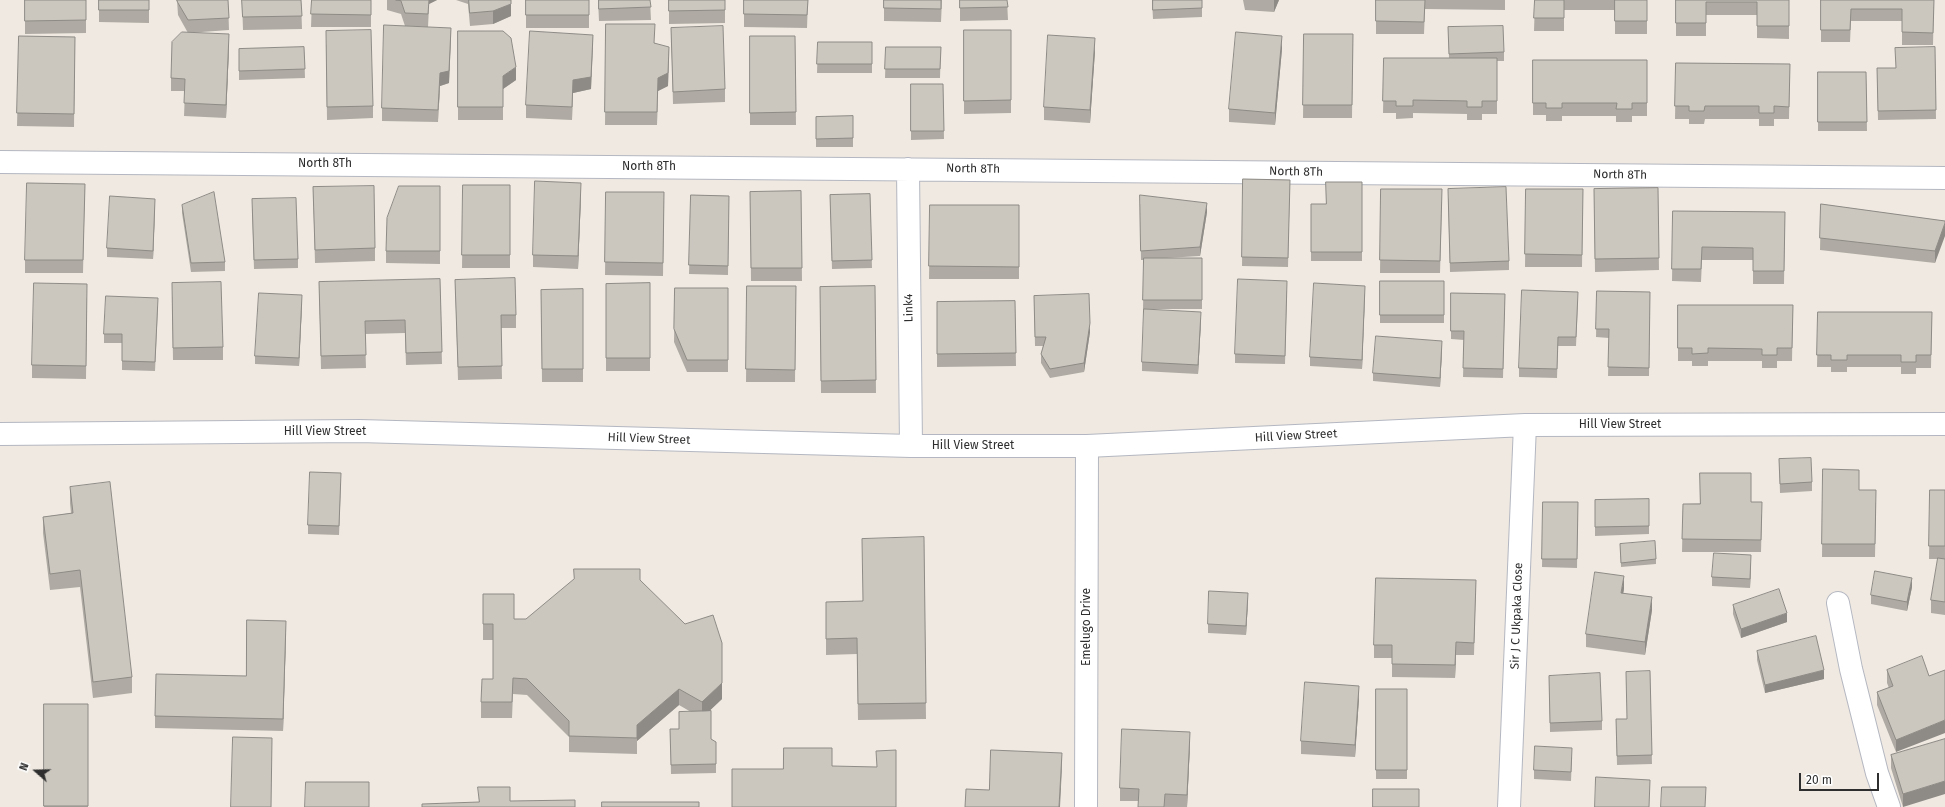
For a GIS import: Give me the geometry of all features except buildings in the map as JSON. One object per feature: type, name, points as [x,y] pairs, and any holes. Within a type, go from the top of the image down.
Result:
[{"type":"street","name":"North 8Th","points":[[0,162],[1945,178]]},
{"type":"street","name":"Link4","points":[[908,169],[911,446]]},
{"type":"street","name":"Hill View Street","points":[[0,434],[359,431],[911,446],[1087,446],[1525,425],[1945,424]]},
{"type":"street","name":"Sir J C Ukpaka Close","points":[[1509,807],[1525,425]]},
{"type":"street","name":"Emelugo Drive","points":[[1086,807],[1087,446]]},
{"type":"street","points":[[1838,603],[1851,669],[1875,765],[1886,801],[1890,807]]}]
